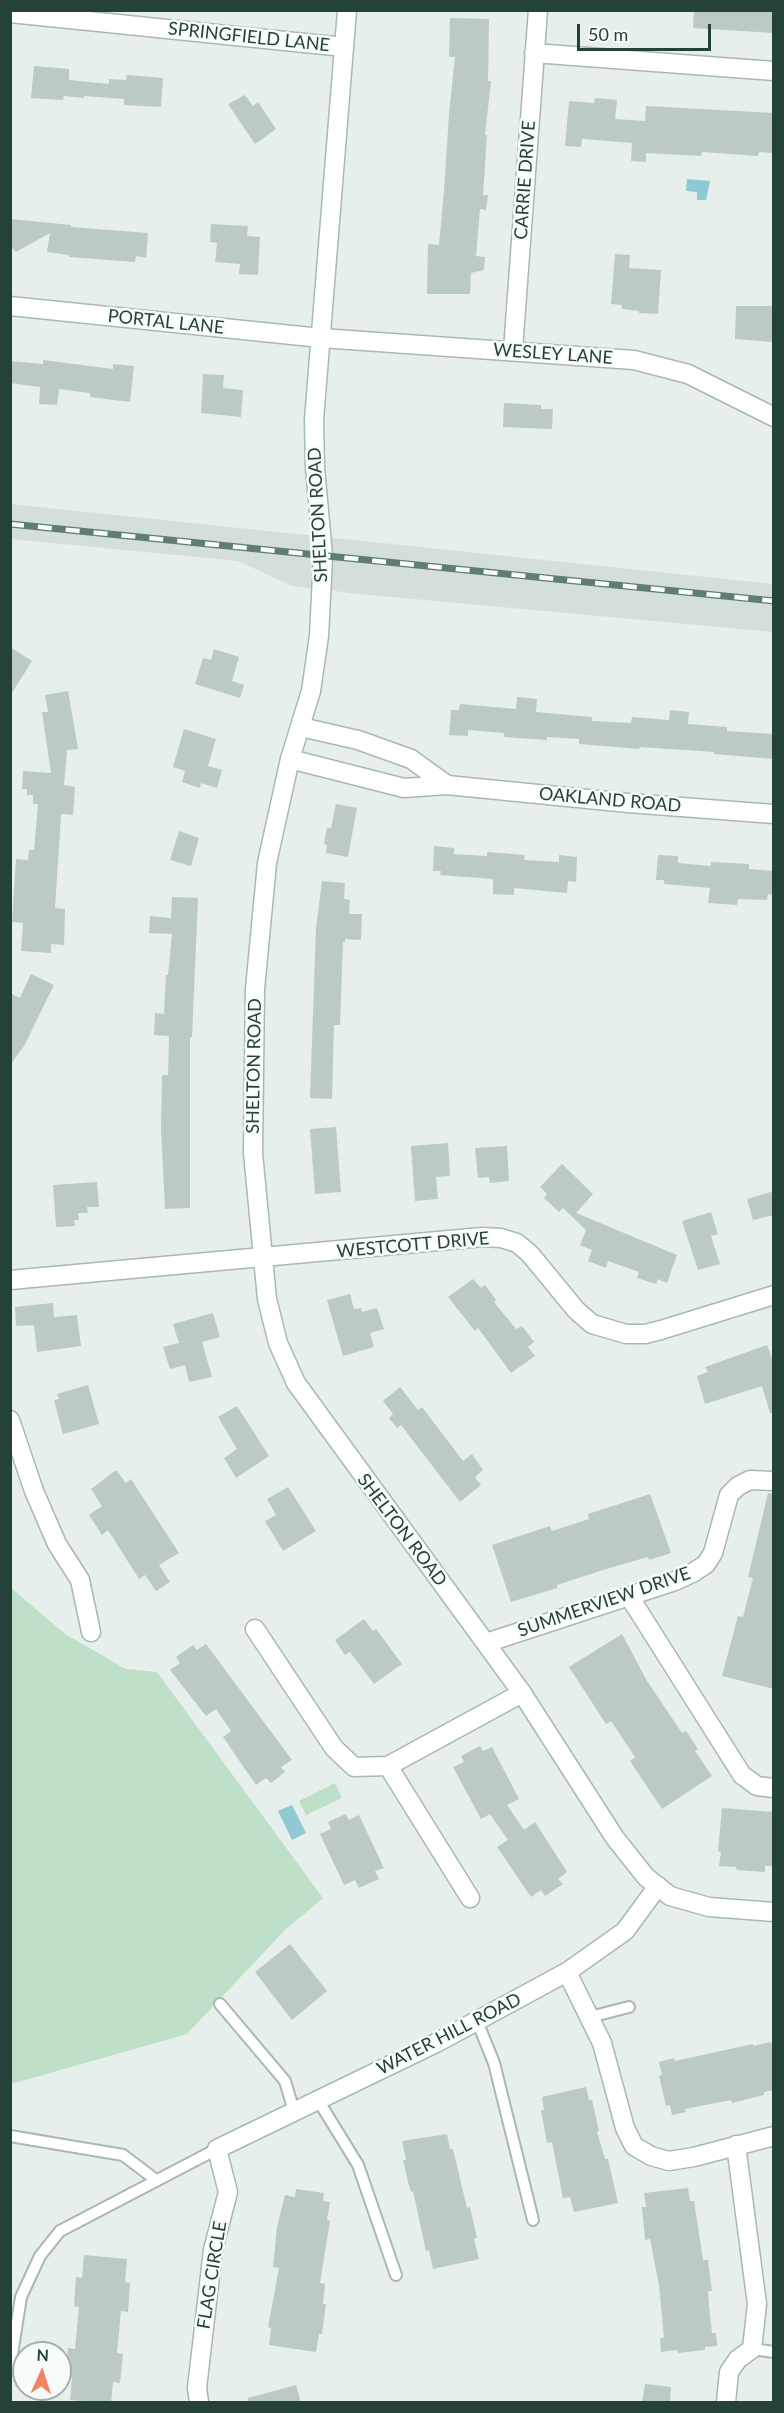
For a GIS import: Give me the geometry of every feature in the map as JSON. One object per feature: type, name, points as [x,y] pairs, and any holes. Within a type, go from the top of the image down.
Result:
[{"type":"street","name":"SHELTON ROAD","points":[[347,10],[314,420],[315,467],[323,537],[321,609],[315,672],[290,759],[267,863],[255,989],[253,1153],[267,1299],[278,1343],[296,1383],[522,1693],[615,1838],[646,1877],[670,1896],[709,1908],[774,1912]]},
{"type":"street","name":"CARRIE DRIVE","points":[[513,350],[538,10]]},
{"type":"street","name":"SPRINGFIELD LANE","points":[[22,13],[344,47]]},
{"type":"street","points":[[534,53],[774,71]]},
{"type":"street","name":"PORTAL LANE","points":[[10,306],[321,338]]},
{"type":"street","name":"WESLEY LANE","points":[[321,338],[634,360],[688,374],[774,417]]},
{"type":"street","name":"OAKLAND ROAD","points":[[301,727],[358,740],[411,759],[447,784]]},
{"type":"street","name":"OAKLAND ROAD","points":[[290,759],[404,788],[447,784],[628,803],[774,814]]},
{"type":"street","name":"WESTCOTT DRIVE","points":[[10,1280],[482,1237],[501,1238],[517,1243],[530,1254],[576,1310],[592,1324],[626,1334],[645,1334],[661,1330],[774,1295]]},
{"type":"street","points":[[10,1420],[34,1491],[52,1534],[80,1580],[91,1632]]},
{"type":"street","name":"SUMMERVIEW DRIVE","points":[[486,1643],[675,1581],[694,1572],[706,1564],[717,1542],[729,1495],[738,1486],[750,1480],[774,1481]]},
{"type":"street","points":[[629,1596],[742,1775],[757,1786],[774,1788]]},
{"type":"street","points":[[255,1629],[334,1748],[354,1767],[388,1766],[522,1693]]},
{"type":"street","points":[[388,1766],[470,1898]]},
{"type":"street","name":"WATER HILL ROAD","points":[[217,2149],[436,2043],[567,1972],[625,1931],[658,1887]]},
{"type":"street","points":[[567,1972],[602,2043],[625,2128],[634,2146],[651,2156],[669,2161],[694,2157],[774,2136]]},
{"type":"street","points":[[726,2403],[729,2372],[738,2359],[752,2349],[757,2304],[736,2145]]},
{"type":"street","name":"FLAG CIRCLE","points":[[199,2403],[196,2388],[213,2250],[228,2192],[217,2149]]},
{"type":"lane","points":[[220,2004],[285,2081],[294,2111]]},
{"type":"lane","points":[[590,2017],[629,2007]]},
{"type":"lane","points":[[477,2021],[494,2063],[533,2220]]},
{"type":"lane","points":[[318,2100],[358,2165],[396,2275]]},
{"type":"lane","points":[[10,2136],[123,2155],[156,2180]]},
{"type":"lane","points":[[10,2367],[21,2297],[40,2256],[60,2231],[217,2149]]},
{"type":"lane","points":[[752,2349],[774,2352]]},
{"type":"shaded area","points":[[10,504],[773,584],[773,632],[292,586],[238,561],[11,539]]},
{"type":"green space","points":[[10,1587],[65,1634],[126,1669],[157,1672],[323,1898],[285,1930],[187,2034],[11,2084]]},
{"type":"green space","points":[[335,1783],[342,1798],[306,1815],[299,1801]]},
{"type":"water","points":[[687,179],[710,181],[706,200],[697,200],[697,192],[686,191]]},
{"type":"water","points":[[292,1805],[306,1833],[292,1840],[278,1811]]},
{"type":"building","points":[[694,10],[774,10],[774,33],[693,28]]},
{"type":"building","points":[[450,18],[489,19],[488,81],[491,81],[485,135],[487,135],[483,195],[488,195],[486,210],[480,209],[476,256],[485,257],[484,270],[471,273],[470,294],[427,294],[428,244],[439,245],[444,191],[455,57],[449,57]]},
{"type":"building","points":[[34,66],[69,69],[69,80],[109,84],[109,79],[126,80],[127,75],[163,78],[161,107],[124,105],[124,99],[84,96],[84,98],[64,96],[63,100],[31,98]]},
{"type":"building","points":[[245,95],[253,106],[258,102],[276,129],[255,144],[228,104]]},
{"type":"building","points":[[595,98],[617,100],[615,119],[645,121],[646,106],[774,113],[774,153],[759,152],[758,156],[702,152],[701,156],[646,153],[646,162],[631,161],[632,143],[582,139],[581,147],[565,146],[569,101],[594,103]]},
{"type":"building","points":[[10,219],[71,225],[71,227],[148,233],[146,258],[136,256],[135,262],[69,257],[69,255],[47,252],[50,233],[16,252],[10,246]]},
{"type":"building","points":[[211,224],[248,226],[247,236],[260,237],[258,275],[239,274],[240,264],[215,262],[217,243],[210,242]]},
{"type":"building","points":[[615,254],[630,255],[629,268],[661,270],[658,314],[639,313],[639,311],[622,309],[622,305],[611,304]]},
{"type":"building","points":[[736,306],[774,306],[773,342],[735,339]]},
{"type":"building","points":[[43,360],[113,369],[113,364],[134,366],[130,402],[90,397],[90,393],[59,389],[57,405],[39,404],[40,387],[10,383],[10,361],[43,364]]},
{"type":"building","points":[[203,374],[224,375],[223,388],[243,390],[241,417],[201,413]]},
{"type":"building","points":[[504,403],[541,405],[541,409],[553,409],[552,429],[503,427]]},
{"type":"building","points":[[10,647],[32,661],[10,696]]},
{"type":"building","points":[[214,649],[239,657],[232,681],[244,685],[240,698],[195,684],[203,658],[211,660]]},
{"type":"building","points":[[68,691],[78,749],[67,750],[64,785],[75,787],[73,815],[61,814],[55,908],[65,909],[64,945],[51,944],[51,953],[21,951],[23,923],[12,922],[16,859],[28,860],[29,850],[34,850],[38,804],[33,804],[33,795],[27,795],[27,789],[22,789],[23,771],[51,773],[42,712],[48,712],[45,695]]},
{"type":"building","points":[[517,697],[537,699],[536,712],[592,717],[592,721],[631,723],[632,717],[669,720],[670,710],[689,712],[688,724],[727,727],[727,731],[774,734],[774,759],[714,754],[714,752],[579,744],[579,739],[547,737],[547,740],[504,737],[504,733],[468,730],[468,736],[449,735],[451,710],[459,710],[460,704],[516,709]]},
{"type":"building","points":[[184,729],[216,739],[208,766],[222,770],[217,788],[201,783],[200,788],[182,782],[185,771],[173,767]]},
{"type":"building","points":[[336,804],[357,808],[348,857],[326,853],[327,845],[324,844],[327,828],[331,828]]},
{"type":"building","points":[[179,831],[199,838],[191,866],[170,860]]},
{"type":"building","points":[[434,846],[454,848],[454,854],[487,856],[487,852],[525,855],[524,860],[559,862],[559,855],[577,857],[576,882],[568,881],[567,893],[514,888],[514,895],[493,894],[493,879],[440,875],[441,871],[433,871]]},
{"type":"building","points":[[658,855],[678,856],[678,863],[711,866],[711,862],[749,864],[749,869],[774,871],[774,895],[768,894],[767,900],[738,899],[737,905],[708,903],[710,888],[664,884],[664,880],[656,880]]},
{"type":"building","points":[[322,881],[345,883],[344,899],[350,900],[349,914],[362,914],[361,940],[345,939],[343,942],[340,1025],[334,1025],[332,1099],[310,1098],[316,928]]},
{"type":"building","points":[[172,897],[198,898],[192,1037],[190,1037],[190,1208],[165,1209],[161,1129],[162,1075],[168,1075],[169,1036],[154,1035],[155,1013],[164,1014],[166,975],[168,975],[172,934],[149,933],[150,916],[171,918]]},
{"type":"building","points":[[31,974],[54,985],[24,1046],[10,1065],[10,993],[20,998]]},
{"type":"building","points":[[336,1127],[341,1192],[315,1194],[310,1129]]},
{"type":"building","points":[[448,1143],[450,1176],[436,1177],[438,1199],[415,1201],[411,1146]]},
{"type":"building","points":[[507,1146],[509,1181],[490,1183],[489,1177],[478,1178],[475,1148]]},
{"type":"building","points":[[562,1164],[593,1194],[576,1213],[677,1255],[667,1283],[658,1279],[656,1284],[637,1278],[639,1272],[608,1261],[606,1268],[588,1261],[592,1250],[580,1245],[586,1230],[563,1208],[559,1212],[544,1198],[547,1194],[540,1187]]},
{"type":"building","points":[[97,1182],[99,1207],[87,1207],[88,1213],[78,1213],[79,1220],[74,1220],[75,1226],[56,1227],[53,1185]]},
{"type":"building","points":[[774,1191],[774,1215],[753,1220],[747,1199]]},
{"type":"building","points":[[711,1212],[718,1234],[711,1236],[720,1264],[698,1270],[682,1221]]},
{"type":"building","points":[[473,1279],[481,1288],[485,1285],[496,1300],[494,1302],[516,1329],[522,1326],[534,1342],[528,1347],[535,1356],[511,1373],[478,1328],[475,1331],[448,1297]]},
{"type":"building","points":[[350,1294],[354,1309],[361,1308],[362,1312],[377,1308],[384,1329],[370,1333],[374,1347],[343,1356],[327,1300]]},
{"type":"building","points":[[53,1303],[54,1317],[77,1315],[81,1346],[37,1352],[34,1325],[16,1326],[15,1307]]},
{"type":"building","points":[[213,1313],[220,1337],[202,1342],[212,1377],[189,1382],[185,1365],[170,1369],[163,1347],[179,1343],[173,1324]]},
{"type":"building","points":[[767,1345],[774,1363],[774,1413],[770,1413],[762,1386],[705,1404],[697,1376],[708,1372],[705,1367]]},
{"type":"building","points":[[88,1385],[99,1424],[63,1434],[54,1400],[59,1399],[57,1394]]},
{"type":"building","points":[[400,1387],[418,1410],[422,1407],[463,1461],[472,1454],[483,1470],[475,1477],[481,1485],[460,1502],[401,1425],[397,1428],[389,1418],[393,1414],[383,1401]]},
{"type":"building","points":[[237,1406],[269,1456],[236,1478],[224,1458],[237,1449],[218,1417]]},
{"type":"building","points":[[116,1470],[126,1483],[131,1479],[179,1553],[159,1565],[170,1582],[156,1591],[145,1575],[139,1579],[108,1530],[102,1535],[89,1515],[102,1506],[91,1489]]},
{"type":"building","points":[[288,1487],[316,1531],[283,1551],[265,1521],[276,1515],[267,1499]]},
{"type":"building","points":[[768,1493],[774,1494],[774,1689],[722,1676],[738,1616],[743,1617],[753,1578],[748,1577]]},
{"type":"building","points":[[650,1494],[671,1553],[606,1569],[557,1585],[557,1588],[511,1602],[492,1545],[550,1526],[552,1531],[589,1519],[588,1514]]},
{"type":"building","points":[[364,1619],[373,1631],[376,1629],[402,1664],[374,1684],[350,1652],[345,1655],[335,1640]]},
{"type":"building","points":[[622,1634],[647,1681],[682,1733],[686,1731],[698,1749],[695,1751],[712,1776],[662,1809],[630,1761],[635,1757],[611,1721],[606,1724],[569,1667]]},
{"type":"building","points":[[206,1644],[292,1760],[281,1767],[285,1772],[271,1783],[266,1778],[256,1785],[223,1737],[231,1731],[216,1709],[206,1716],[170,1670],[180,1663],[176,1657],[193,1645],[197,1650]]},
{"type":"building","points":[[480,1746],[483,1751],[492,1747],[519,1799],[507,1805],[524,1830],[535,1822],[567,1872],[558,1879],[563,1884],[545,1896],[541,1890],[531,1897],[497,1847],[508,1840],[490,1814],[481,1819],[453,1767],[464,1762],[461,1756]]},
{"type":"building","points":[[722,1808],[774,1812],[774,1866],[765,1866],[765,1872],[719,1866]]},
{"type":"building","points":[[346,1814],[349,1820],[359,1815],[384,1868],[375,1871],[379,1879],[359,1888],[355,1880],[344,1885],[320,1834],[331,1829],[328,1822]]},
{"type":"building","points":[[290,1944],[327,1991],[292,2020],[255,1972]]},
{"type":"building","points":[[771,2042],[774,2052],[774,2090],[764,2092],[764,2095],[732,2103],[731,2100],[685,2109],[686,2112],[672,2115],[670,2105],[666,2106],[659,2076],[662,2075],[659,2062],[674,2058],[675,2061]]},
{"type":"building","points":[[586,2087],[589,2100],[592,2100],[599,2131],[597,2132],[605,2159],[608,2159],[618,2203],[574,2212],[570,2197],[563,2198],[552,2142],[547,2143],[541,2110],[544,2110],[542,2097]]},
{"type":"building","points":[[447,2134],[450,2149],[453,2149],[467,2208],[470,2207],[479,2259],[433,2269],[429,2250],[426,2251],[413,2191],[411,2192],[408,2182],[402,2141]]},
{"type":"building","points":[[688,2188],[690,2201],[694,2201],[703,2260],[708,2260],[712,2291],[708,2291],[709,2306],[712,2333],[716,2333],[717,2346],[705,2347],[705,2350],[678,2353],[677,2350],[661,2352],[660,2338],[664,2338],[659,2285],[650,2239],[645,2240],[642,2207],[646,2207],[644,2193]]},
{"type":"building","points":[[296,2189],[324,2193],[323,2201],[330,2202],[327,2220],[330,2221],[320,2283],[325,2284],[323,2304],[326,2304],[322,2334],[319,2334],[316,2352],[269,2345],[271,2328],[268,2327],[279,2268],[273,2267],[277,2227],[285,2195],[295,2197]]},
{"type":"building","points":[[84,2255],[127,2259],[125,2282],[130,2283],[128,2312],[121,2311],[117,2353],[123,2354],[120,2383],[113,2382],[111,2403],[72,2400],[72,2349],[75,2349],[79,2307],[74,2306],[76,2277],[82,2278]]},
{"type":"building","points":[[645,2384],[671,2387],[670,2403],[642,2403]]},
{"type":"building","points":[[296,2385],[301,2403],[248,2403],[248,2398]]},
{"type":"railway","points":[[10,524],[774,601]]}]
